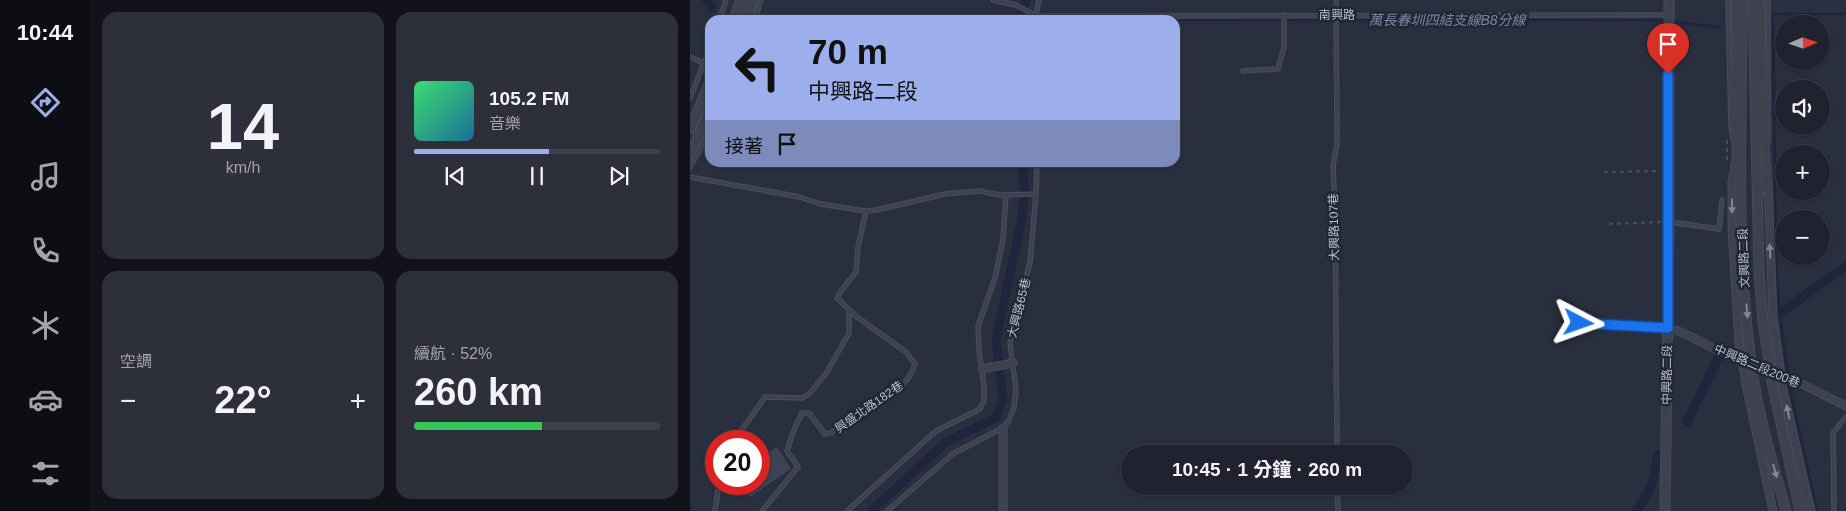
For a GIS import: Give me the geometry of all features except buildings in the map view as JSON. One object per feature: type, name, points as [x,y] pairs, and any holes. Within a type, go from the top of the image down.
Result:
[{"type":"street","points":[[735,15],[741,0]]},
{"type":"street","points":[[748,15],[752,0]]},
{"type":"street","name":"中興路二段","points":[[1665,511],[1669,222],[1669,0]]},
{"type":"street","name":"文興路二段","points":[[1735,0],[1736,158],[1732,182],[1735,290],[1742,359],[1773,511]]},
{"type":"street","name":"文興路二段","points":[[1742,0],[1743,272],[1752,363],[1767,444],[1786,511]]},
{"type":"street","name":"文興路二段","points":[[1753,0],[1758,270],[1770,370],[1800,511]]},
{"type":"street","name":"文興路二段","points":[[1761,0],[1763,120],[1767,167],[1773,318],[1781,375],[1811,511]]},
{"type":"street","points":[[690,129],[705,94]]},
{"type":"street","points":[[690,154],[705,122]]},
{"type":"street","name":"中興路二段200巷","points":[[1668,328],[1770,370],[1846,406]]},
{"type":"street","points":[[982,369],[1013,363]]},
{"type":"street","name":"大興路65巷","points":[[1003,428],[1003,511]]},
{"type":"lane","points":[[722,15],[726,0]]},
{"type":"lane","points":[[756,15],[761,0]]},
{"type":"lane","points":[[993,0],[1016,5],[1031,15]]},
{"type":"lane","points":[[1036,15],[1039,0]]},
{"type":"lane","name":"大興路107巷","points":[[1336,0],[1337,144],[1332,166],[1335,206],[1337,445]]},
{"type":"lane","points":[[1728,0],[1731,126],[1742,200]]},
{"type":"lane","points":[[1758,209],[1767,167],[1769,115],[1768,0]]},
{"type":"lane","name":"南興路","points":[[1180,16],[1336,14],[1669,15]]},
{"type":"lane","points":[[1243,71],[1278,69],[1284,47],[1284,15]]},
{"type":"lane","points":[[690,57],[705,64],[690,98]]},
{"type":"lane","points":[[1756,131],[1767,167]]},
{"type":"lane","points":[[690,167],[705,141]]},
{"type":"lane","name":"大興路65巷","points":[[1003,428],[1014,408],[1016,390],[1010,343],[1013,322],[1030,262],[1037,167]]},
{"type":"lane","points":[[690,177],[800,197],[820,204],[866,211],[945,194],[980,191],[1006,195],[1036,194]]},
{"type":"lane","points":[[847,511],[936,431],[980,409],[985,396],[978,326],[996,270],[1003,239],[1006,195]]},
{"type":"lane","points":[[1669,222],[1719,229],[1722,200]]},
{"type":"lane","points":[[742,430],[765,397],[802,398],[809,394],[826,372],[849,333],[848,309],[837,298],[856,272],[858,247],[866,211]]},
{"type":"lane","name":"興盛北路182巷","points":[[762,511],[798,467],[788,451],[793,432],[802,413],[809,414],[825,434],[832,433],[864,409],[902,387],[911,376],[915,364],[906,352],[848,309]]},
{"type":"lane","points":[[1579,323],[1668,328]]},
{"type":"lane","points":[[1834,511],[1834,433],[1846,417]]},
{"type":"lane","points":[[887,511],[954,453],[1003,428]]},
{"type":"lane","points":[[715,511],[717,495]]},
{"type":"lane","points":[[1337,495],[1338,511]]},
{"type":"path","points":[[1604,172],[1668,171]]},
{"type":"path","points":[[1609,224],[1669,222]]},
{"type":"waterway","points":[[707,0],[712,8]]},
{"type":"waterway","points":[[1023,15],[1026,0]]},
{"type":"waterway","points":[[1817,511],[1789,386],[1779,306],[1776,263],[1773,14],[1846,14]]},
{"type":"waterway","name":"萬長春圳四結支線B8分線","points":[[1180,20],[1666,20]]},
{"type":"waterway","name":"萬長春圳四結支線B8分線","points":[[1671,22],[1719,27]]},
{"type":"waterway","points":[[871,511],[946,442],[996,418],[1003,398],[996,339],[1021,223],[1025,190],[1023,167]]},
{"type":"waterway","points":[[1780,313],[1846,266]]},
{"type":"waterway","points":[[1687,422],[1720,354]]},
{"type":"waterway","points":[[1636,511],[1651,484],[1658,454]]},
{"type":"route","points":[[1579,323],[1668,328],[1668,74]]}]
